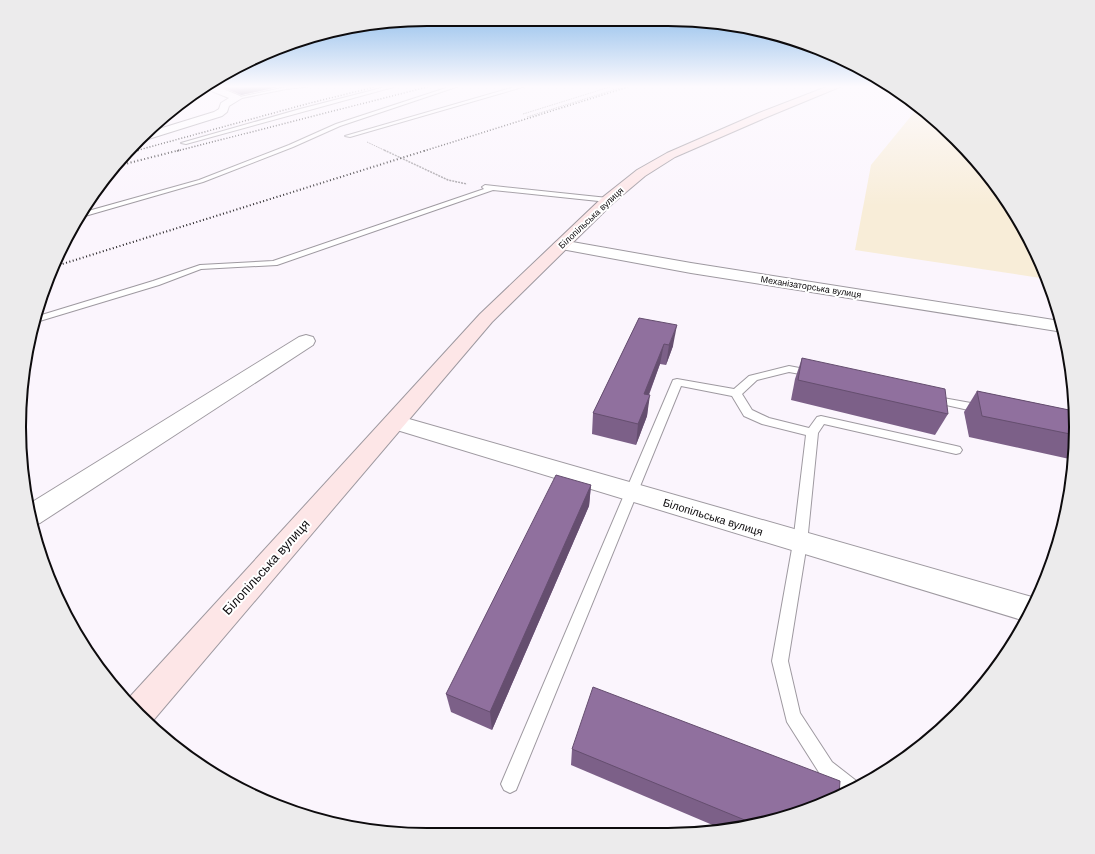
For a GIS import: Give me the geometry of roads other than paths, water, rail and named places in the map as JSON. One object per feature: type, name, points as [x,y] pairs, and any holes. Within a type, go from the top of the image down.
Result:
[{"type":"main road","name":"Білопільська вулиця","points":[[141,709],[486,318],[561,244],[608,200],[641,173],[671,155],[736,126]]},
{"type":"street","points":[[153,134],[180,126]]},
{"type":"street","name":"Механізаторська вулиця","points":[[561,244],[706,270],[1056,326]]},
{"type":"street","points":[[36,513],[306,341]]},
{"type":"street","name":"Білопільська вулиця","points":[[395,422],[800,543],[1026,608]]},
{"type":"lane","points":[[184,143],[245,126]]},
{"type":"lane","points":[[88,213],[201,181],[291,146],[336,126]]},
{"type":"lane","points":[[348,136],[384,126]]},
{"type":"lane","points":[[477,187],[608,200]]},
{"type":"lane","points":[[42,317],[156,283],[200,267],[274,263],[492,188]]},
{"type":"lane","points":[[736,393],[753,378],[789,369],[820,375]]},
{"type":"lane","points":[[510,784],[677,382],[736,393],[748,413],[766,421],[812,433]]},
{"type":"lane","points":[[921,396],[990,411]]},
{"type":"lane","points":[[848,785],[826,768],[793,716],[780,661],[800,543],[812,433],[822,420],[956,450]]},
{"type":"railway","points":[[137,151],[227,126]]},
{"type":"railway","points":[[177,151],[275,126]]},
{"type":"railway","points":[[424,151],[504,126]]},
{"type":"railway","points":[[125,164],[180,150]]},
{"type":"railway","points":[[61,264],[427,150]]}]
